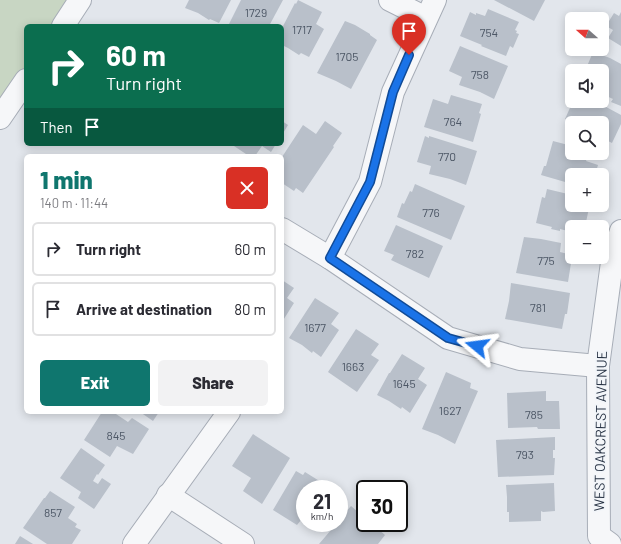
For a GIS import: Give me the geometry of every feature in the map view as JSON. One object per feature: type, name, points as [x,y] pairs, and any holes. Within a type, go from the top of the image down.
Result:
[{"type":"street","points":[[64,24],[80,0]]},
{"type":"street","points":[[330,258],[370,182],[393,92],[430,9],[390,0]]},
{"type":"street","points":[[0,118],[24,83]]},
{"type":"street","points":[[284,230],[330,258],[448,338],[520,359],[598,366]]},
{"type":"street","name":"WEST OAKCREST AVENUE","points":[[605,540],[598,366],[613,256],[621,231]]},
{"type":"street","points":[[134,544],[228,414]]},
{"type":"street","points":[[168,495],[243,544]]},
{"type":"green space","points":[[0,0],[71,0],[54,24],[24,24],[24,68],[0,103]]},
{"type":"building","points":[[189,0],[231,0],[219,23],[210,19],[209,20],[198,13],[185,8]]},
{"type":"building","points":[[241,0],[283,0],[270,24],[229,24]]},
{"type":"building","points":[[298,0],[322,12],[316,24],[324,29],[309,57],[301,53],[299,55],[284,46],[284,24],[295,3],[296,4]]},
{"type":"building","points":[[494,0],[545,0],[534,21]]},
{"type":"building","points":[[488,9],[519,22],[515,30],[517,31],[516,33],[519,34],[513,48],[510,46],[506,56],[460,36],[470,12],[476,15],[476,13],[485,16]]},
{"type":"building","points":[[621,12],[621,46],[609,39],[613,30],[609,28],[609,21],[614,13],[619,16]]},
{"type":"building","points":[[345,21],[355,25],[377,40],[351,89],[317,73]]},
{"type":"building","points":[[460,46],[508,66],[494,99],[480,92],[459,85],[462,77],[449,71]]},
{"type":"building","points":[[591,56],[604,56],[621,64],[621,106],[611,102],[613,99],[609,97],[609,64],[588,64]]},
{"type":"building","points":[[451,95],[482,104],[479,113],[481,114],[473,142],[424,127],[433,99],[448,104]]},
{"type":"building","points":[[570,108],[608,108],[621,115],[621,124],[612,143],[609,142],[609,116],[566,116]]},
{"type":"building","points":[[325,121],[342,133],[303,193],[296,188],[294,191],[284,184],[284,154],[303,125],[316,134]]},
{"type":"building","points":[[284,122],[288,125],[284,132]]},
{"type":"building","points":[[425,136],[477,151],[466,185],[429,174],[431,166],[417,162]]},
{"type":"building","points":[[553,141],[565,144],[565,160],[586,160],[598,165],[597,168],[565,168],[565,182],[541,175],[544,166],[546,166]]},
{"type":"building","points":[[234,146],[262,146],[256,154],[246,154]]},
{"type":"building","points":[[262,146],[275,146],[271,152]]},
{"type":"building","points":[[415,184],[465,206],[451,240],[397,217],[402,203],[404,204],[410,191],[412,192]]},
{"type":"building","points":[[547,189],[565,193],[565,212],[588,212],[586,220],[565,220],[565,230],[560,229],[560,231],[551,229],[552,227],[536,223],[542,197],[545,198]]},
{"type":"building","points":[[396,225],[443,246],[429,278],[391,260],[394,255],[384,251]]},
{"type":"building","points":[[524,237],[561,243],[560,252],[565,253],[565,264],[571,264],[568,282],[516,273]]},
{"type":"building","points":[[284,281],[294,288],[287,298],[294,303],[284,319]]},
{"type":"building","points":[[511,283],[570,293],[567,314],[565,314],[562,329],[505,319]]},
{"type":"building","points":[[315,298],[339,313],[331,324],[339,330],[321,357],[289,338]]},
{"type":"building","points":[[356,329],[379,344],[371,355],[379,360],[357,392],[328,372]]},
{"type":"building","points":[[402,354],[425,368],[418,379],[427,385],[410,413],[402,407],[401,409],[377,395],[389,373]]},
{"type":"building","points":[[446,372],[471,383],[470,388],[478,391],[455,444],[422,429]]},
{"type":"building","points":[[546,391],[546,401],[559,401],[560,429],[538,429],[537,427],[508,428],[507,393]]},
{"type":"building","points":[[101,414],[116,414],[128,422],[132,418],[149,429],[133,454],[117,446],[110,457],[84,440]]},
{"type":"building","points":[[143,414],[158,414],[153,421]]},
{"type":"building","points":[[253,434],[290,458],[262,504],[243,491],[251,478],[232,466]]},
{"type":"building","points":[[555,437],[555,450],[553,450],[553,458],[555,458],[554,475],[498,477],[496,440]]},
{"type":"building","points":[[81,448],[105,465],[93,481],[98,484],[102,478],[111,484],[94,509],[78,498],[81,492],[60,478]]},
{"type":"building","points":[[296,471],[303,475],[305,472],[318,480],[296,480],[296,524],[273,510]]},
{"type":"building","points":[[554,483],[555,511],[541,511],[541,521],[509,522],[506,485]]},
{"type":"building","points":[[50,491],[75,507],[68,518],[77,524],[75,527],[81,530],[72,544],[47,544],[23,528]]},
{"type":"building","points":[[351,506],[356,510],[356,532],[382,532],[385,535],[378,544],[319,544],[329,532],[348,532],[348,510]]},
{"type":"building","points":[[20,536],[33,544],[15,544]]},
{"type":"route","points":[[409,55],[393,92],[370,182],[330,258],[448,338],[477,346]]}]
